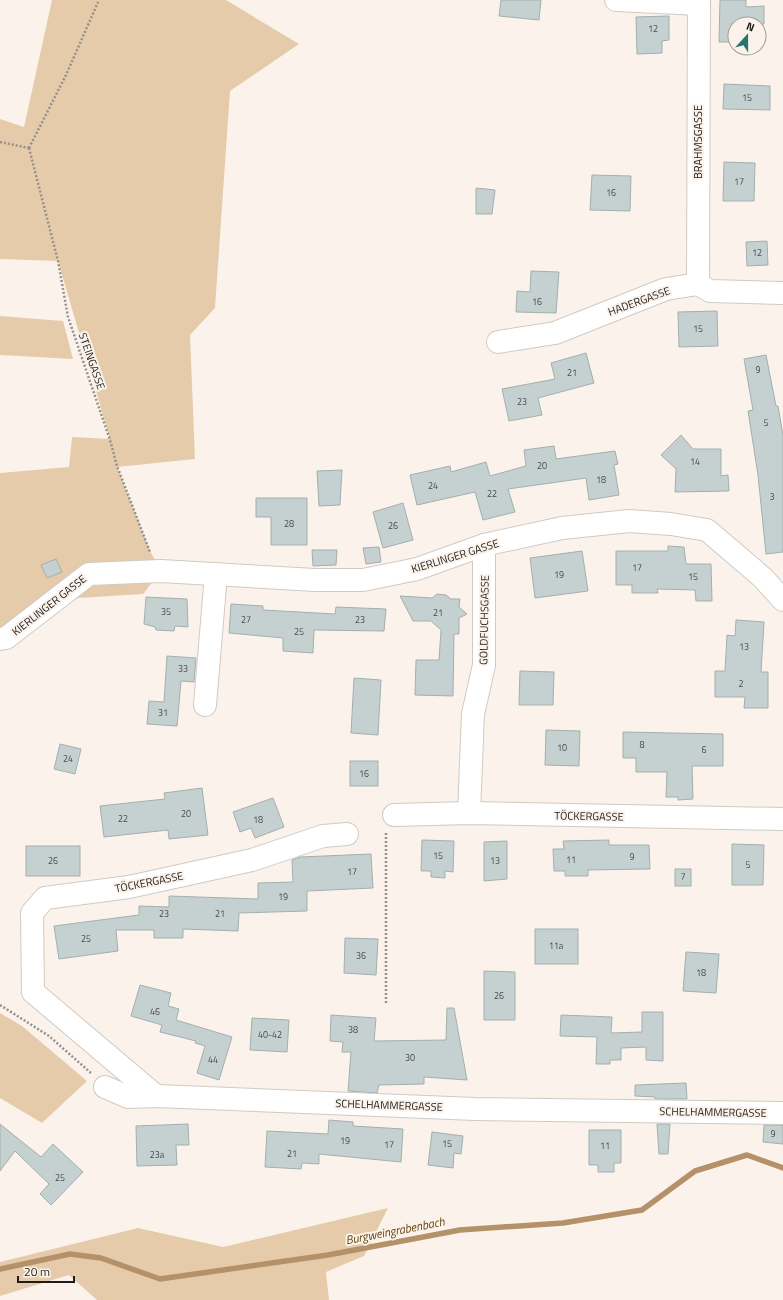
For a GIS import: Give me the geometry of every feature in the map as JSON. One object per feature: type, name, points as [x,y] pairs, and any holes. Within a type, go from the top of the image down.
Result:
[{"type":"street","points":[[616,0],[699,2]]},
{"type":"street","name":"BRAHMSGASSE","points":[[698,284],[699,2]]},
{"type":"street","points":[[698,284],[710,291],[783,293]]},
{"type":"street","name":"HADERGASSE","points":[[498,342],[556,333],[666,289],[698,284]]},
{"type":"street","name":"KIERLINGER GASSE","points":[[0,639],[6,638],[89,574],[162,571],[315,580],[363,580],[417,569],[484,545],[562,528],[629,521],[671,524],[707,530],[763,578],[783,600]]},
{"type":"street","name":"GOLDFUCHSGASSE","points":[[469,813],[473,714],[484,665],[484,545]]},
{"type":"street","points":[[205,705],[216,574]]},
{"type":"street","name":"TÖCKERGASSE","points":[[390,823],[469,813],[783,819]]},
{"type":"street","name":"TÖCKERGASSE","points":[[156,1096],[33,992],[32,913],[45,898],[129,887],[252,860],[323,836],[347,834]]},
{"type":"street","name":"SCHELHAMMERGASSE","points":[[106,1087],[128,1097],[156,1096],[475,1109],[783,1113]]},
{"type":"path","points":[[0,142],[29,148],[66,75],[100,0]]},
{"type":"path","name":"STEINGASSE","points":[[29,148],[58,261],[68,317],[110,440],[117,466],[150,551],[162,571]]},
{"type":"path","points":[[386,1005],[390,823]]},
{"type":"path","points":[[0,1005],[49,1036],[106,1087]]},
{"type":"shaded area","points":[[52,0],[226,0],[299,44],[230,91],[215,308],[190,335],[195,459],[117,467],[150,551],[161,571],[143,594],[78,598],[6,638],[0,639],[0,473],[69,467],[72,437],[110,439],[58,261],[0,259],[0,119],[24,127]]},
{"type":"shaded area","points":[[0,316],[63,321],[73,359],[0,355]]},
{"type":"shaded area","points":[[0,1013],[22,1026],[87,1081],[42,1123],[0,1098]]},
{"type":"shaded area","points":[[388,1208],[364,1256],[326,1272],[329,1300],[97,1300],[69,1275],[0,1296],[0,1262],[138,1228],[223,1247]]},
{"type":"building","points":[[501,0],[541,0],[539,20],[499,16]]},
{"type":"building","points":[[720,0],[746,0],[746,7],[764,6],[764,16],[727,16],[727,42],[719,42]]},
{"type":"building","points":[[669,16],[669,40],[662,41],[662,53],[637,54],[636,17]]},
{"type":"building","points":[[724,84],[770,86],[770,110],[723,109]]},
{"type":"building","points":[[724,162],[755,163],[754,201],[723,201]]},
{"type":"building","points":[[592,175],[631,176],[630,211],[590,210]]},
{"type":"building","points":[[476,188],[495,190],[492,214],[476,214]]},
{"type":"building","points":[[767,241],[768,265],[747,266],[746,242]]},
{"type":"building","points":[[531,271],[559,272],[556,313],[516,312],[517,291],[530,292]]},
{"type":"building","points":[[717,311],[718,346],[679,347],[678,312]]},
{"type":"building","points":[[586,353],[594,383],[538,398],[542,415],[509,421],[502,389],[555,379],[551,363]]},
{"type":"building","points":[[766,355],[783,435],[783,552],[766,554],[758,475],[748,411],[753,410],[744,359]]},
{"type":"building","points":[[681,435],[693,449],[721,449],[721,476],[728,475],[729,491],[675,492],[676,469],[661,455]]},
{"type":"building","points":[[554,446],[556,459],[615,451],[618,464],[614,465],[619,495],[589,500],[586,478],[508,489],[515,512],[483,520],[475,492],[417,505],[410,475],[450,466],[451,472],[486,462],[490,476],[526,466],[524,450]]},
{"type":"building","points":[[342,470],[340,505],[319,506],[317,471]]},
{"type":"building","points":[[256,498],[307,498],[307,545],[271,545],[271,517],[256,517]]},
{"type":"building","points":[[403,503],[413,540],[383,548],[373,512]]},
{"type":"building","points":[[668,546],[684,547],[686,564],[711,564],[712,601],[696,601],[695,590],[657,589],[658,593],[632,593],[632,585],[616,585],[616,551],[668,551]]},
{"type":"building","points":[[379,547],[381,562],[366,564],[363,548]]},
{"type":"building","points":[[312,550],[337,550],[336,565],[313,566]]},
{"type":"building","points":[[582,551],[588,591],[535,598],[530,558]]},
{"type":"building","points":[[56,559],[62,572],[47,578],[41,565]]},
{"type":"building","points":[[437,594],[446,595],[451,599],[460,599],[459,607],[467,614],[459,618],[459,634],[454,634],[453,696],[415,695],[416,660],[439,660],[441,630],[431,621],[413,621],[400,596],[432,598]]},
{"type":"building","points":[[146,597],[187,599],[188,627],[175,626],[174,631],[156,630],[155,627],[144,624]]},
{"type":"building","points":[[231,604],[263,606],[263,610],[335,614],[336,607],[386,609],[384,631],[314,630],[313,653],[283,651],[283,638],[229,633]]},
{"type":"building","points":[[736,620],[764,622],[761,672],[768,672],[768,708],[744,708],[745,697],[715,697],[715,671],[725,671],[727,635],[735,636]]},
{"type":"building","points":[[167,656],[196,658],[194,682],[181,681],[177,726],[147,724],[149,701],[164,702]]},
{"type":"building","points":[[520,671],[554,672],[553,705],[519,705]]},
{"type":"building","points":[[354,678],[381,680],[378,735],[351,733]]},
{"type":"building","points":[[546,730],[580,731],[579,766],[545,765]]},
{"type":"building","points":[[623,732],[723,734],[723,766],[692,766],[693,799],[678,800],[678,797],[666,797],[667,772],[636,772],[636,758],[623,758]]},
{"type":"building","points":[[60,744],[81,749],[75,774],[54,769]]},
{"type":"building","points":[[350,761],[378,761],[378,786],[350,786]]},
{"type":"building","points":[[202,788],[208,835],[169,839],[168,830],[104,837],[100,806],[165,799],[164,793]]},
{"type":"building","points":[[273,798],[284,827],[255,838],[251,828],[240,832],[233,812]]},
{"type":"building","points":[[422,840],[454,841],[453,872],[445,871],[445,878],[431,877],[431,871],[421,871]]},
{"type":"building","points":[[609,840],[609,845],[649,845],[650,869],[588,870],[588,876],[565,876],[565,871],[554,871],[553,849],[564,849],[563,841]]},
{"type":"building","points":[[507,841],[507,879],[484,881],[484,842]]},
{"type":"building","points":[[732,844],[764,845],[763,885],[732,885]]},
{"type":"building","points":[[26,846],[80,846],[80,876],[26,876]]},
{"type":"building","points":[[371,854],[373,888],[307,891],[307,911],[239,913],[238,931],[183,929],[183,938],[154,938],[154,930],[116,930],[118,951],[59,959],[54,926],[139,915],[139,906],[169,907],[169,896],[258,899],[258,883],[293,882],[292,860],[300,857]]},
{"type":"building","points":[[675,869],[691,869],[691,886],[675,886]]},
{"type":"building","points":[[535,929],[578,929],[578,964],[535,964]]},
{"type":"building","points":[[345,938],[378,939],[376,975],[344,973]]},
{"type":"building","points":[[686,952],[719,954],[716,993],[683,991]]},
{"type":"building","points":[[484,971],[515,972],[515,1020],[484,1020]]},
{"type":"building","points":[[140,985],[171,993],[168,1006],[179,1009],[176,1020],[232,1037],[219,1080],[197,1073],[205,1046],[195,1043],[196,1041],[160,1032],[162,1025],[131,1016]]},
{"type":"building","points":[[447,1008],[454,1008],[467,1080],[424,1077],[424,1084],[379,1085],[377,1093],[348,1091],[351,1052],[342,1052],[343,1042],[330,1041],[331,1015],[376,1018],[374,1041],[446,1040]]},
{"type":"building","points":[[642,1012],[663,1012],[663,1061],[646,1060],[646,1047],[621,1048],[621,1060],[610,1060],[610,1064],[596,1064],[597,1037],[560,1036],[561,1015],[612,1017],[611,1033],[642,1032]]},
{"type":"building","points":[[252,1018],[289,1020],[287,1052],[250,1050]]},
{"type":"building","points":[[686,1083],[687,1099],[655,1099],[655,1097],[635,1096],[635,1085]]},
{"type":"building","points":[[329,1120],[353,1122],[353,1126],[403,1129],[401,1162],[319,1154],[319,1164],[302,1163],[301,1169],[265,1167],[267,1131],[328,1134]]},
{"type":"building","points":[[0,1124],[41,1157],[53,1144],[83,1172],[51,1205],[40,1194],[49,1184],[15,1151],[0,1171]]},
{"type":"building","points":[[188,1124],[189,1145],[176,1145],[177,1165],[137,1166],[136,1126]]},
{"type":"building","points":[[657,1124],[670,1124],[668,1154],[659,1154]]},
{"type":"building","points":[[764,1125],[783,1125],[783,1144],[763,1142]]},
{"type":"building","points":[[589,1130],[621,1130],[621,1163],[614,1163],[614,1172],[598,1172],[598,1165],[589,1165]]},
{"type":"building","points":[[432,1132],[463,1136],[461,1154],[454,1153],[453,1168],[428,1165]]},
{"type":"waterway","name":"Burgweingrabenbach","points":[[0,1269],[70,1254],[101,1258],[160,1279],[328,1255],[460,1230],[563,1223],[642,1210],[695,1171],[747,1155],[783,1168]]}]
